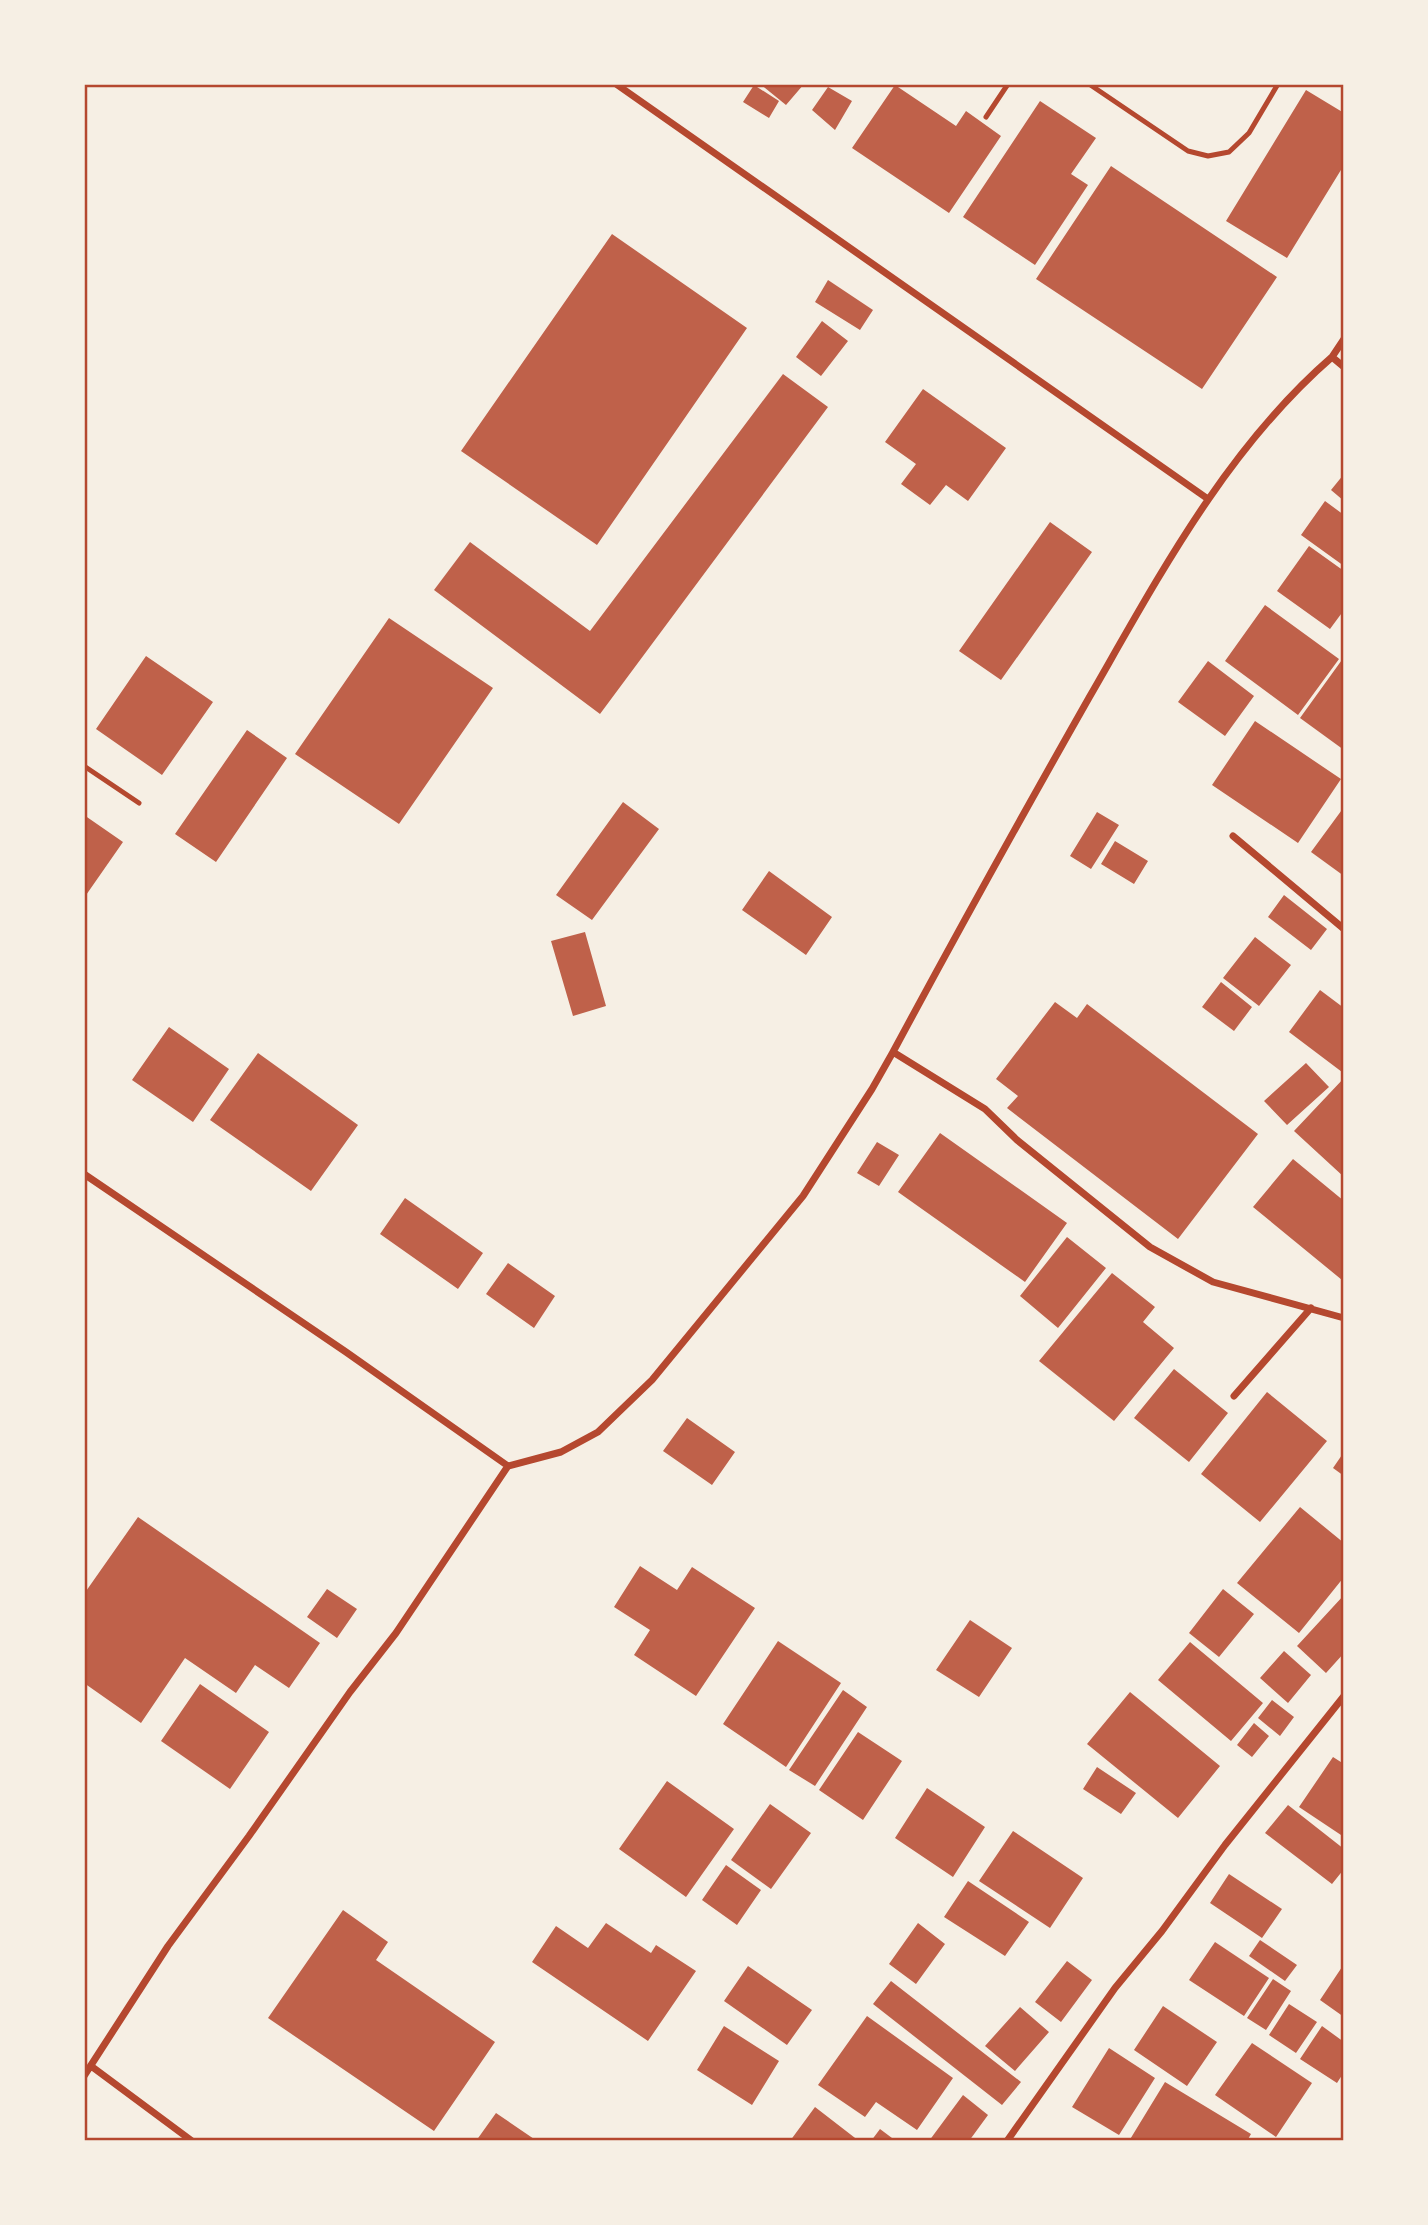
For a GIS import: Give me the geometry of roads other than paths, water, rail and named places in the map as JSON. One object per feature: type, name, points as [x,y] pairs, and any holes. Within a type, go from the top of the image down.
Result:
[{"type":"street","points":[[616,84],[1208,499]]},
{"type":"street","points":[[84,2076],[168,1945],[250,1836],[350,1692],[396,1633],[508,1465],[561,1452],[598,1432],[652,1380],[803,1196],[893,1052],[999,856],[1166,563],[1208,499],[1274,415],[1309,377],[1332,357],[1344,339]]},
{"type":"street","points":[[1332,357],[1344,367]]},
{"type":"street","points":[[1233,836],[1344,929]]},
{"type":"street","points":[[893,1052],[985,1109],[1017,1140],[1150,1247],[1213,1282],[1344,1318]]},
{"type":"street","points":[[84,1174],[508,1465]]},
{"type":"street","points":[[1234,1396],[1311,1308]]},
{"type":"street","points":[[1007,2141],[1115,1988],[1162,1931],[1225,1844],[1344,1696]]},
{"type":"street","points":[[91,2066],[192,2141]]},
{"type":"lane","points":[[986,117],[1008,84]]},
{"type":"lane","points":[[1089,84],[1188,151],[1208,156],[1229,152],[1249,133],[1278,84]]},
{"type":"lane","points":[[84,766],[139,803]]}]
